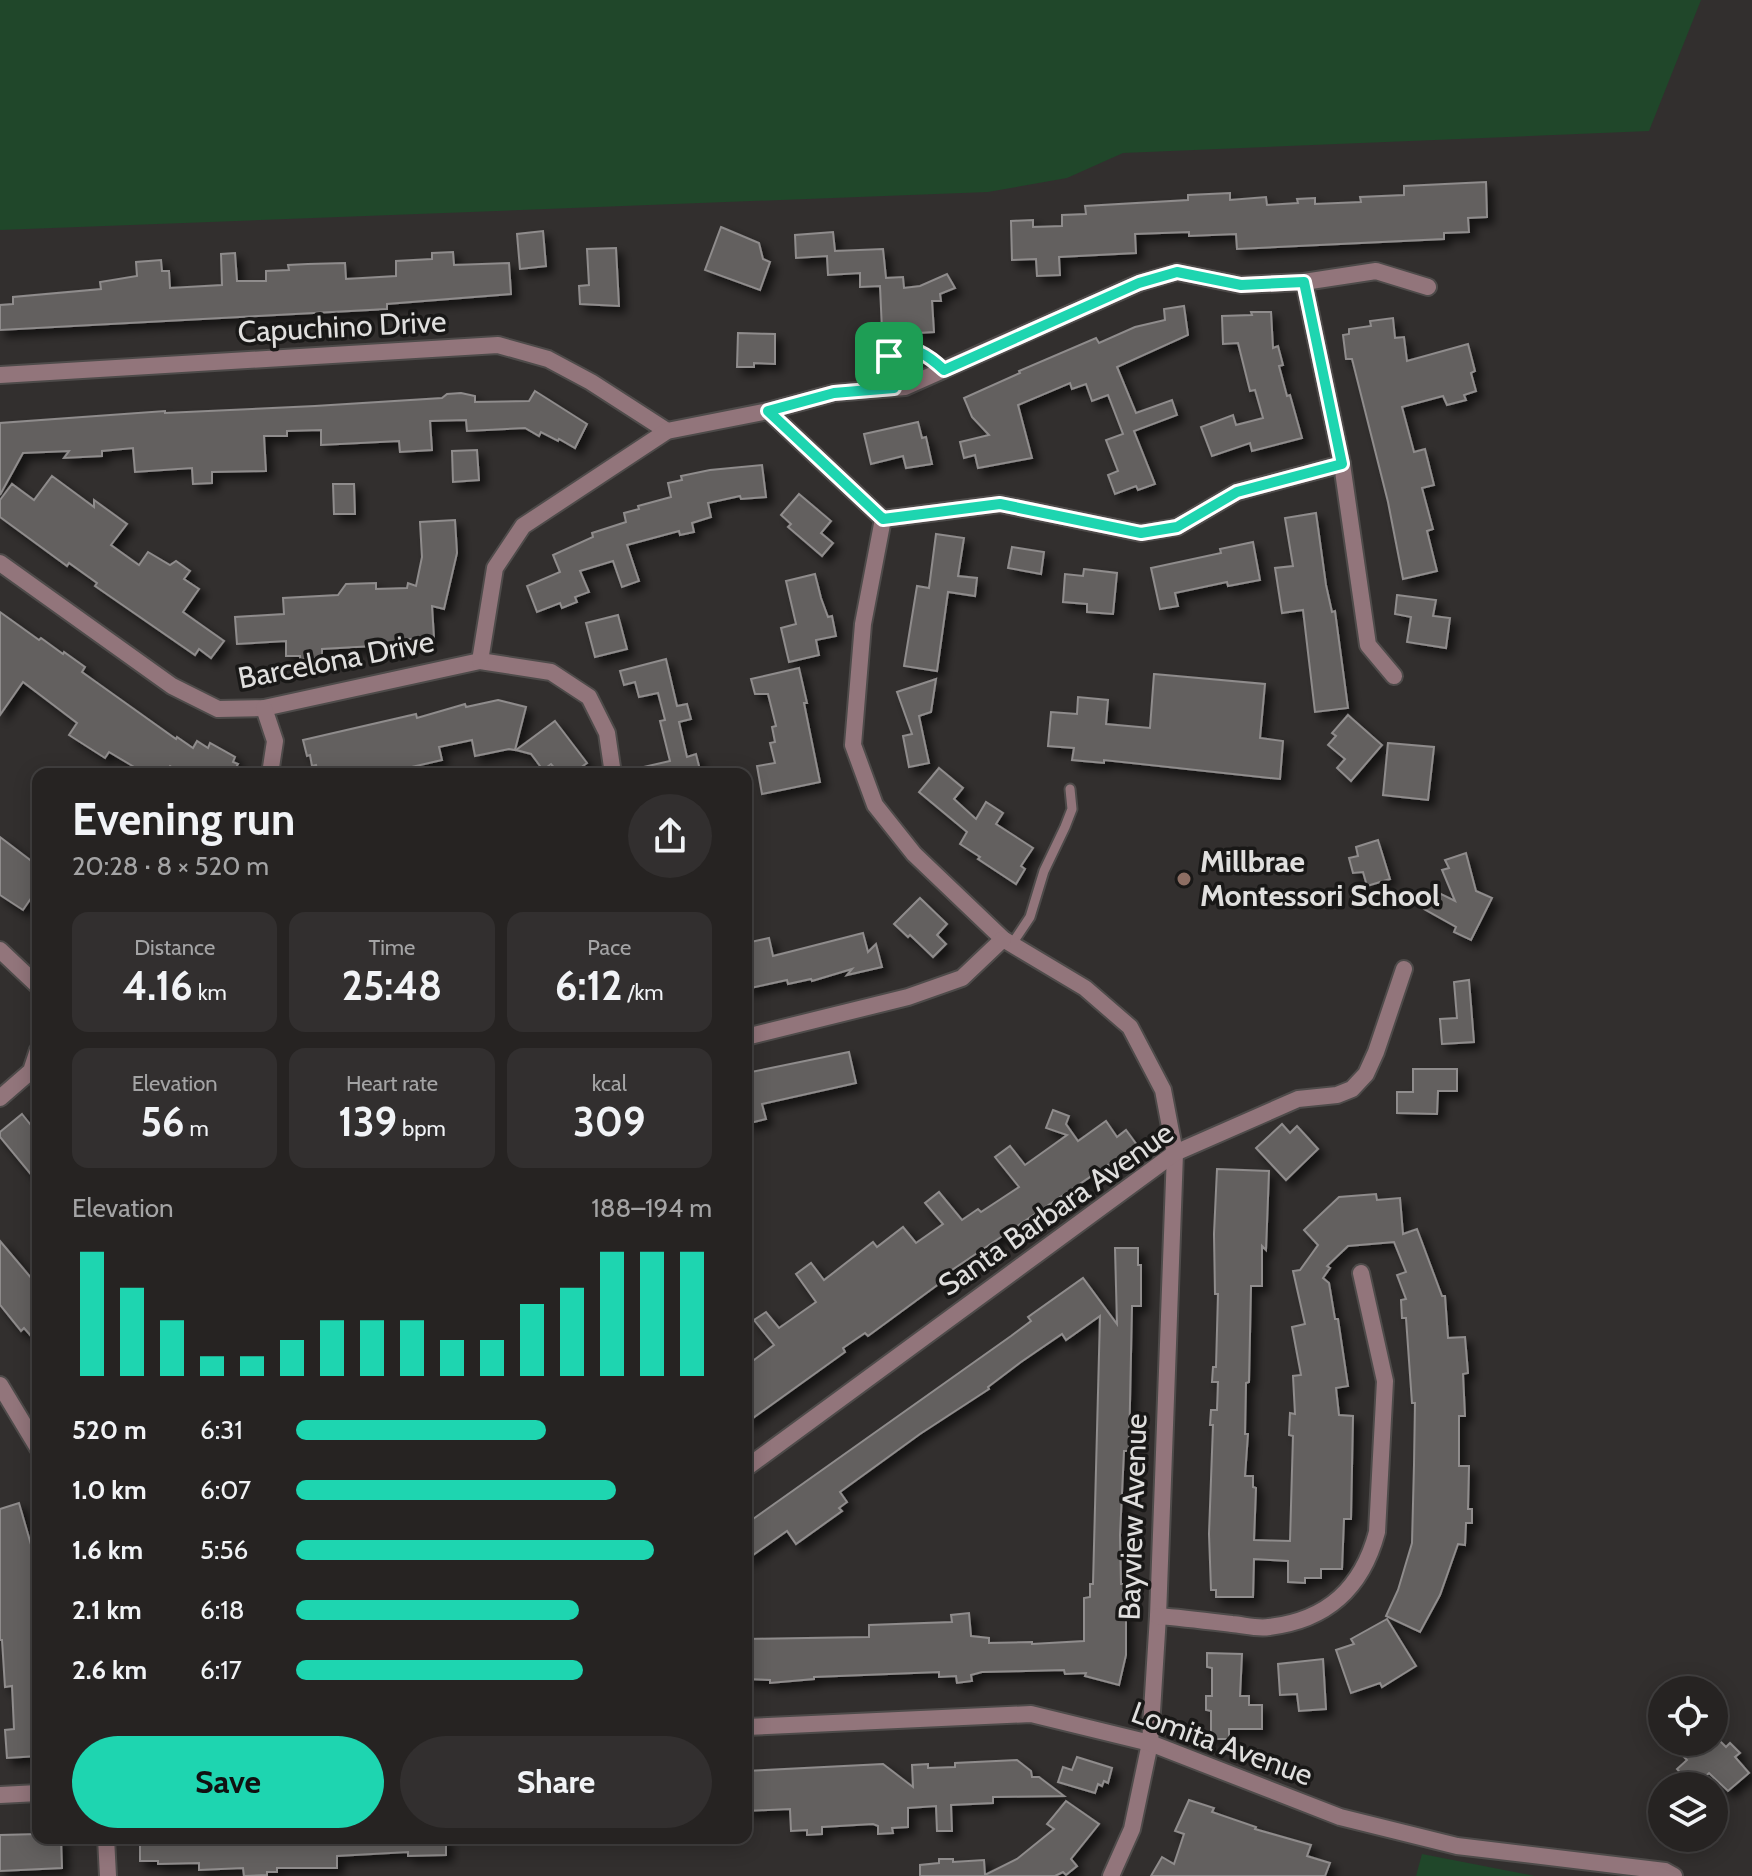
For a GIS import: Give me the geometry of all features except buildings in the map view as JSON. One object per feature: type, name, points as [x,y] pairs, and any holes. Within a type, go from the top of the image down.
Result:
[{"type":"street","points":[[480,661],[495,568],[523,526],[667,431],[768,411],[834,393],[905,387],[1139,283],[1177,272],[1241,285],[1304,282],[1376,271],[1428,287]]},
{"type":"street","points":[[1304,282],[1342,464],[1368,645],[1394,676]]},
{"type":"street","name":"Capuchino Drive","points":[[0,375],[498,345],[548,359],[591,382],[667,431]]},
{"type":"street","points":[[768,411],[883,519],[1000,504],[1141,533],[1177,527],[1237,492],[1342,464]]},
{"type":"street","name":"Bayview Avenue","points":[[883,519],[863,624],[853,745],[875,805],[914,854],[1008,942],[1085,988],[1130,1027],[1163,1090],[1175,1153],[1158,1616],[1150,1743],[1132,1829],[1111,1876]]},
{"type":"street","name":"Barcelona Drive","points":[[0,563],[172,686],[218,709],[264,708],[480,661],[551,672],[589,697],[607,733],[612,768]]},
{"type":"street","points":[[264,708],[275,741],[271,768]]},
{"type":"street","points":[[752,1036],[908,997],[962,978],[1008,942]]},
{"type":"street","points":[[0,950],[32,980]]},
{"type":"street","name":"Santa Barbara Avenue","points":[[752,1464],[1175,1153],[1298,1099],[1337,1095],[1352,1089],[1366,1074],[1404,969]]},
{"type":"street","points":[[0,1098],[32,1077]]},
{"type":"street","points":[[1158,1616],[1268,1628],[1308,1618],[1334,1604],[1349,1591],[1360,1574],[1371,1555],[1377,1532],[1385,1381],[1361,1273]]},
{"type":"street","points":[[0,1385],[32,1438]]},
{"type":"street","name":"Lomita Avenue","points":[[752,1727],[1031,1714],[1150,1743],[1355,1821],[1457,1846],[1665,1871],[1674,1876]]},
{"type":"street","points":[[0,1795],[32,1793]]},
{"type":"street","points":[[106,1844],[108,1876]]},
{"type":"lane","points":[[894,388],[889,356],[896,349],[918,351],[944,370]]},
{"type":"lane","points":[[1008,942],[1030,917],[1044,871],[1072,809],[1070,789]]},
{"type":"green space","points":[[0,0],[1701,0],[1649,131],[1123,153],[1067,178],[988,192],[0,230]]},
{"type":"green space","points":[[1422,1854],[1535,1876],[1416,1876]]},
{"type":"place","name":"Millbrae Montessori School","points":[[1184,879]]},
{"type":"route","points":[[1177,272],[1241,285],[1304,282],[1342,464],[1237,492],[1177,527],[1141,533],[1000,504],[883,519],[768,411],[834,393],[894,388],[889,356],[896,349],[918,351],[944,370],[1139,283],[1177,272]]}]
